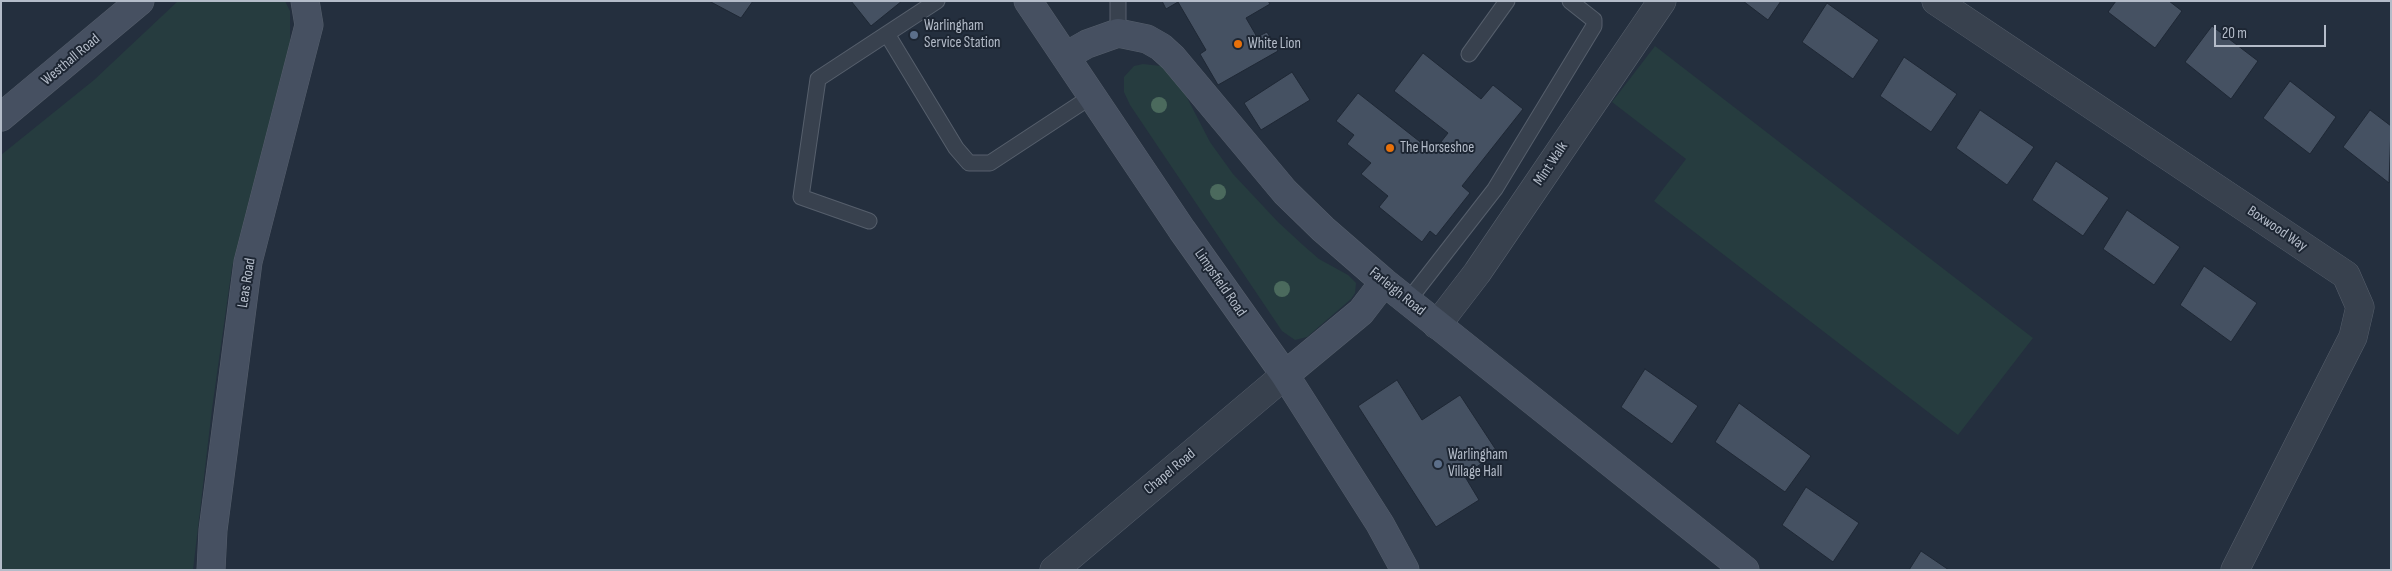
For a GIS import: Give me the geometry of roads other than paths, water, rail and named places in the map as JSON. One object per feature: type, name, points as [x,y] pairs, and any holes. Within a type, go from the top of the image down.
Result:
[{"type":"street","name":"Westhall Road","points":[[1,118],[140,1]]},
{"type":"street","name":"Leas Road","points":[[211,570],[213,530],[248,262],[309,24],[305,1]]},
{"type":"street","name":"Limpsfield Road","points":[[1028,1],[1182,230],[1285,375],[1380,524],[1405,570]]},
{"type":"street","name":"Mint Walk","points":[[1438,325],[1476,273],[1662,1]]},
{"type":"street","name":"Boxwood Way","points":[[1936,1],[2346,275],[2360,307],[2353,337],[2235,570]]},
{"type":"street","points":[[1066,56],[1086,44],[1118,33]]},
{"type":"street","name":"Farleigh Road","points":[[1118,33],[1147,39],[1161,47],[1173,58],[1245,146],[1297,205],[1384,282],[1744,570]]},
{"type":"street","points":[[1285,375],[1361,312],[1384,282]]},
{"type":"street","name":"Chapel Road","points":[[1054,570],[1285,375]]},
{"type":"lane","points":[[870,222],[801,197],[818,79],[937,1]]},
{"type":"lane","points":[[1118,1],[1118,33]]},
{"type":"lane","points":[[1469,54],[1507,1]]},
{"type":"lane","points":[[1408,301],[1495,189],[1594,26],[1594,20],[1570,1]]},
{"type":"lane","points":[[887,34],[956,148],[969,163],[990,163],[1092,96]]},
{"type":"place","name":"Warlingham Service Station","points":[[914,35]]},
{"type":"place","name":"White Lion","points":[[1238,44]]},
{"type":"place","name":"The Horseshoe","points":[[1390,148]]},
{"type":"place","name":"Warlingham Village Hall","points":[[1438,464]]}]
